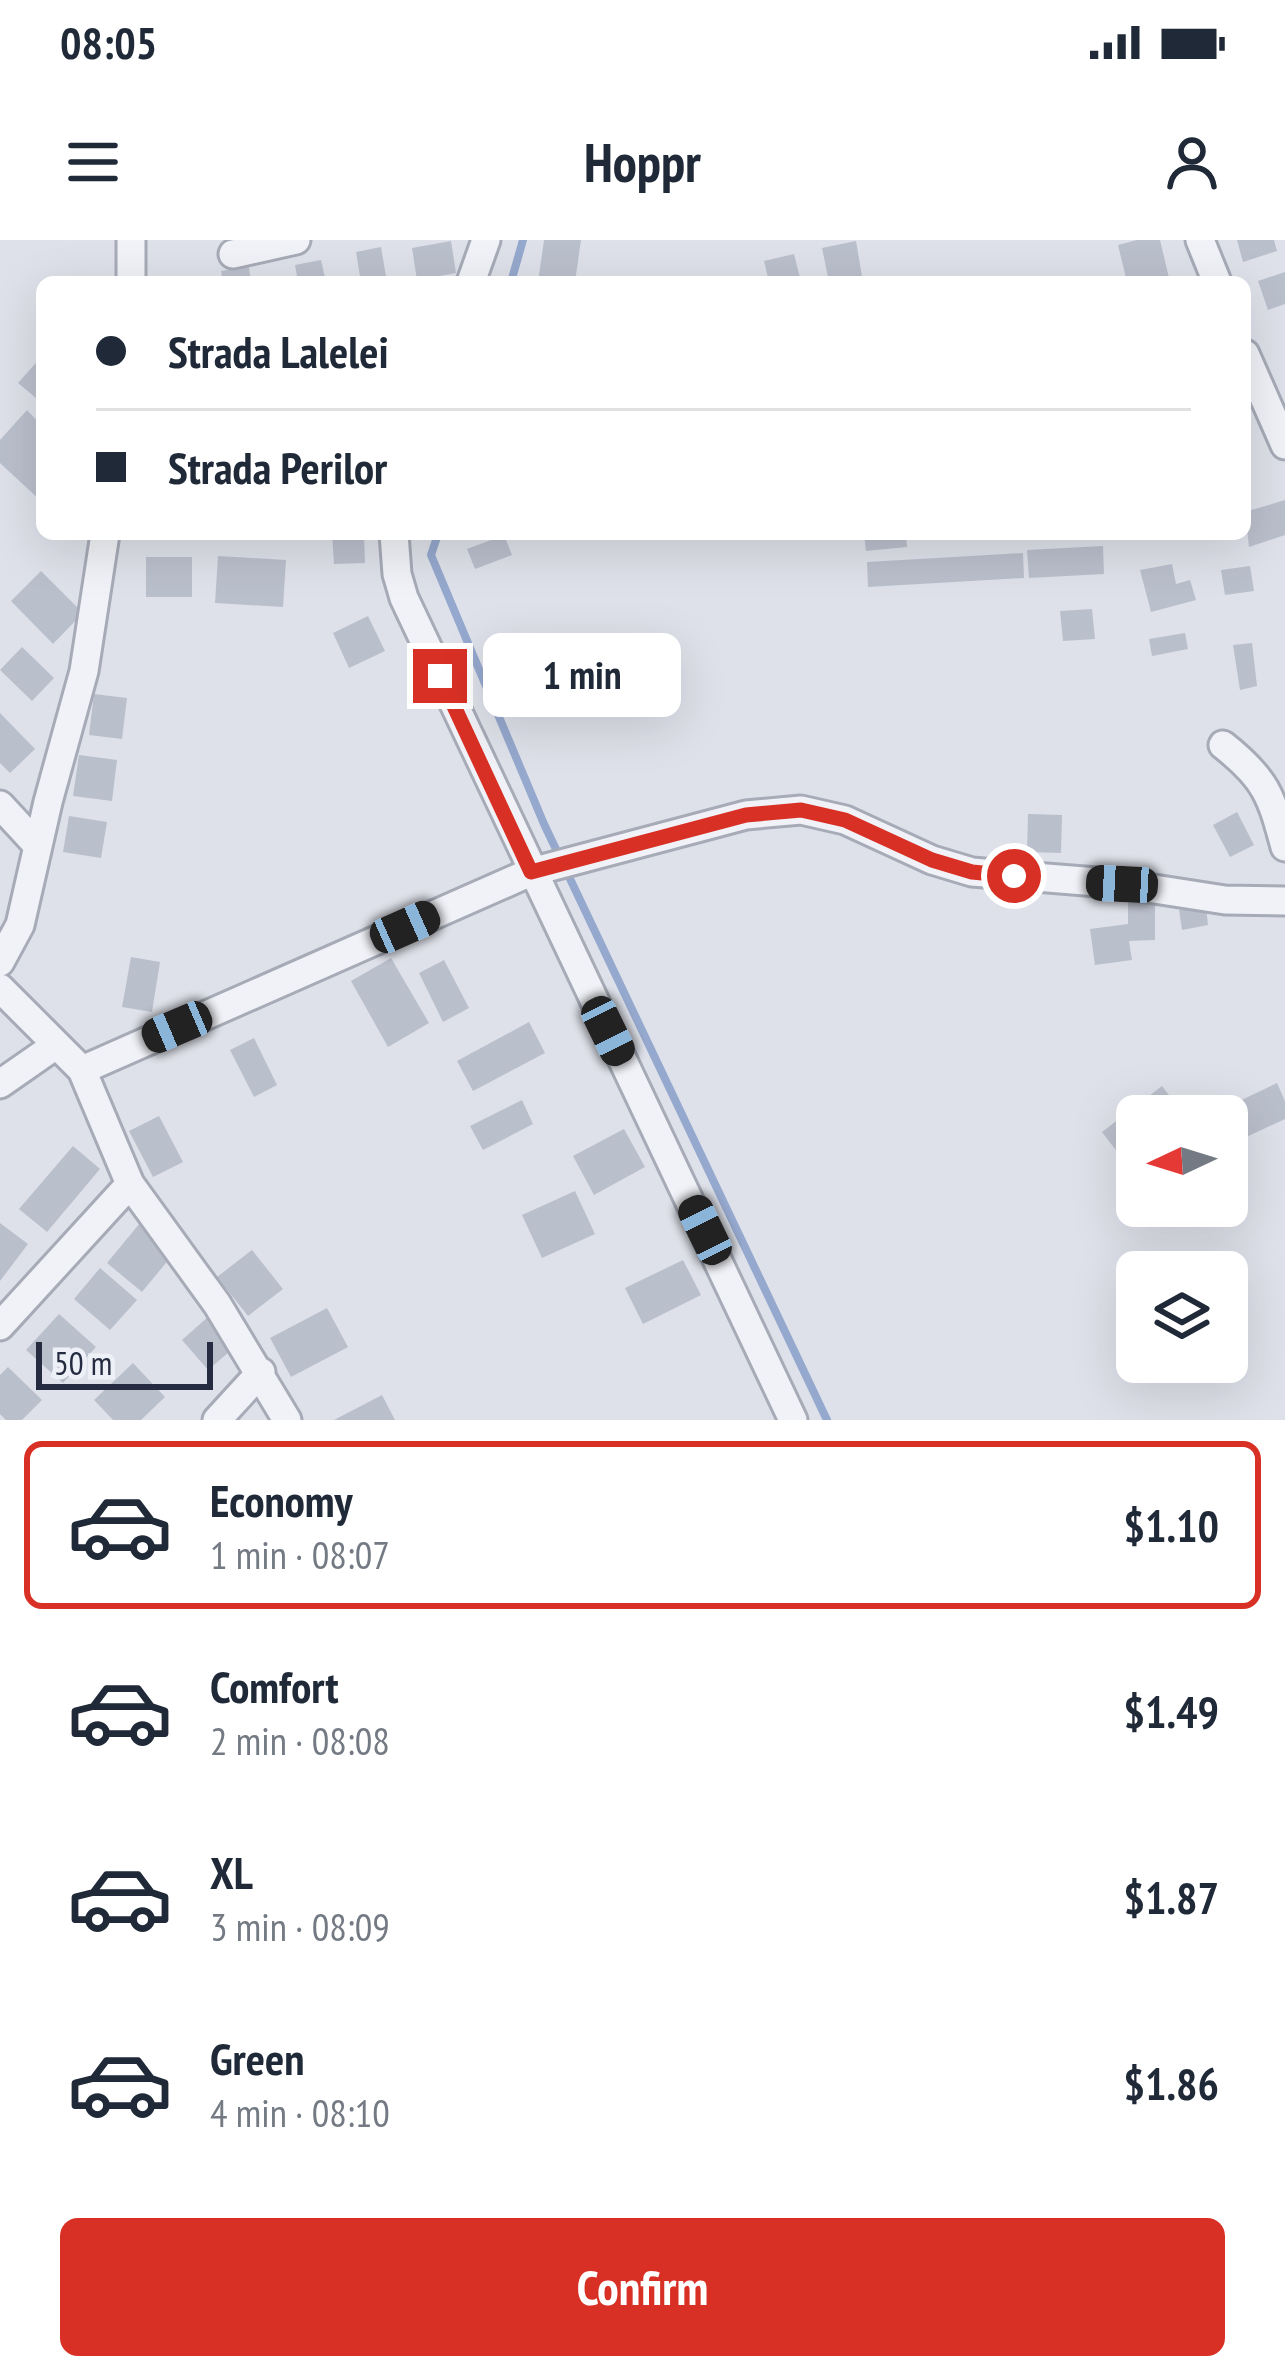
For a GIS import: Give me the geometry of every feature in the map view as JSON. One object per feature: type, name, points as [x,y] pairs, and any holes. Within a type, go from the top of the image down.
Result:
[{"type":"street","points":[[131,240],[131,276]]},
{"type":"street","points":[[233,254],[296,240]]},
{"type":"street","points":[[473,276],[485,240]]},
{"type":"street","points":[[1200,240],[1215,276]]},
{"type":"street","points":[[1251,378],[1285,445]]},
{"type":"street","points":[[0,962],[20,925],[84,671],[104,540]]},
{"type":"street","points":[[394,540],[404,598],[793,1420]]},
{"type":"street","points":[[1223,746],[1255,770],[1274,803],[1285,847]]},
{"type":"street","points":[[0,806],[38,846]]},
{"type":"street","points":[[82,1070],[531,872],[746,815],[801,810],[845,820],[932,860],[972,872],[1122,884],[1226,900],[1285,901]]},
{"type":"street","points":[[0,988],[82,1070],[130,1184],[172,1238],[287,1420]]},
{"type":"street","points":[[0,1084],[56,1045]]},
{"type":"street","points":[[0,1326],[130,1184]]},
{"type":"street","points":[[217,1420],[260,1372]]},
{"type":"building","points":[[544,240],[581,240],[576,276],[539,276]]},
{"type":"building","points":[[1160,240],[1169,276],[1126,276],[1118,245]]},
{"type":"building","points":[[1237,240],[1274,240],[1277,251],[1243,262]]},
{"type":"building","points":[[451,241],[456,273],[416,276],[412,248]]},
{"type":"building","points":[[856,241],[862,276],[828,276],[822,248]]},
{"type":"building","points":[[381,247],[386,276],[360,276],[356,252]]},
{"type":"building","points":[[794,254],[800,276],[768,276],[764,261]]},
{"type":"building","points":[[321,260],[325,276],[297,276],[295,265]]},
{"type":"building","points":[[249,267],[250,276],[222,276],[221,271]]},
{"type":"building","points":[[1285,272],[1285,304],[1268,310],[1258,281]]},
{"type":"building","points":[[36,363],[36,398],[18,383]]},
{"type":"building","points":[[27,410],[36,420],[36,496],[0,463],[0,440]]},
{"type":"building","points":[[1285,500],[1285,535],[1249,547],[1251,510]]},
{"type":"building","points":[[332,540],[364,540],[365,563],[334,564]]},
{"type":"building","points":[[506,540],[512,555],[475,569],[467,549]]},
{"type":"building","points":[[865,540],[906,540],[907,547],[866,551]]},
{"type":"building","points":[[1103,546],[1104,574],[1029,578],[1027,550]]},
{"type":"building","points":[[1023,553],[1024,578],[868,587],[867,562]]},
{"type":"building","points":[[218,556],[286,560],[283,607],[215,603]]},
{"type":"building","points":[[146,557],[192,557],[192,597],[146,597]]},
{"type":"building","points":[[1172,564],[1176,584],[1190,580],[1196,600],[1151,612],[1140,570]]},
{"type":"building","points":[[1250,566],[1254,591],[1225,595],[1221,570]]},
{"type":"building","points":[[41,571],[83,613],[53,644],[11,601]]},
{"type":"building","points":[[1092,609],[1095,639],[1063,641],[1060,611]]},
{"type":"building","points":[[368,616],[385,651],[349,668],[333,633]]},
{"type":"building","points":[[1185,633],[1188,649],[1152,656],[1149,639]]},
{"type":"building","points":[[1252,643],[1257,686],[1240,690],[1233,645]]},
{"type":"building","points":[[22,647],[54,678],[32,701],[0,670]]},
{"type":"building","points":[[94,694],[127,698],[122,739],[89,735]]},
{"type":"building","points":[[0,713],[35,749],[10,773],[0,763]]},
{"type":"building","points":[[79,755],[117,760],[112,801],[73,796]]},
{"type":"building","points":[[1237,812],[1254,845],[1230,857],[1213,825]]},
{"type":"building","points":[[1028,814],[1062,815],[1061,853],[1027,852]]},
{"type":"building","points":[[69,816],[107,822],[101,858],[63,852]]},
{"type":"building","points":[[1155,901],[1155,940],[1129,941],[1132,960],[1095,965],[1090,929],[1128,924],[1128,902]]},
{"type":"building","points":[[1206,906],[1208,925],[1182,930],[1179,910]]},
{"type":"building","points":[[131,957],[160,962],[152,1012],[122,1007]]},
{"type":"building","points":[[391,958],[429,1023],[388,1047],[351,981]]},
{"type":"building","points":[[444,960],[469,1008],[443,1022],[419,973]]},
{"type":"building","points":[[529,1022],[545,1053],[473,1091],[457,1061]]},
{"type":"building","points":[[254,1038],[277,1085],[254,1097],[230,1050]]},
{"type":"building","points":[[1277,1083],[1285,1101],[1285,1119],[1248,1136],[1248,1097]]},
{"type":"building","points":[[522,1100],[533,1124],[483,1150],[470,1126]]},
{"type":"building","points":[[159,1116],[183,1162],[153,1177],[129,1131]]},
{"type":"building","points":[[1116,1121],[1116,1150],[1102,1132]]},
{"type":"building","points":[[624,1129],[645,1167],[594,1195],[573,1156]]},
{"type":"building","points":[[73,1146],[100,1169],[47,1232],[19,1209]]},
{"type":"building","points":[[575,1191],[595,1234],[542,1258],[522,1215]]},
{"type":"building","points":[[0,1223],[28,1244],[0,1281]]},
{"type":"building","points":[[140,1223],[175,1252],[142,1292],[107,1263]]},
{"type":"building","points":[[252,1250],[283,1289],[248,1316],[217,1277]]},
{"type":"building","points":[[683,1260],[701,1295],[643,1324],[625,1288]]},
{"type":"building","points":[[100,1268],[137,1300],[110,1330],[74,1299]]},
{"type":"building","points":[[327,1308],[348,1347],[291,1377],[270,1338]]},
{"type":"building","points":[[59,1314],[96,1347],[63,1383],[26,1350]]},
{"type":"building","points":[[209,1316],[236,1346],[208,1370],[182,1340]]},
{"type":"building","points":[[133,1363],[165,1397],[141,1420],[113,1420],[94,1400]]},
{"type":"building","points":[[8,1367],[42,1400],[22,1420],[6,1420],[0,1414],[0,1375]]},
{"type":"building","points":[[382,1395],[395,1420],[334,1420]]},
{"type":"waterway","points":[[513,276],[523,240]]},
{"type":"waterway","points":[[436,540],[431,555],[544,824],[827,1420]]},
{"type":"route","points":[[440,676],[531,872],[746,815],[801,810],[845,820],[932,860],[972,872],[1014,876]]}]
